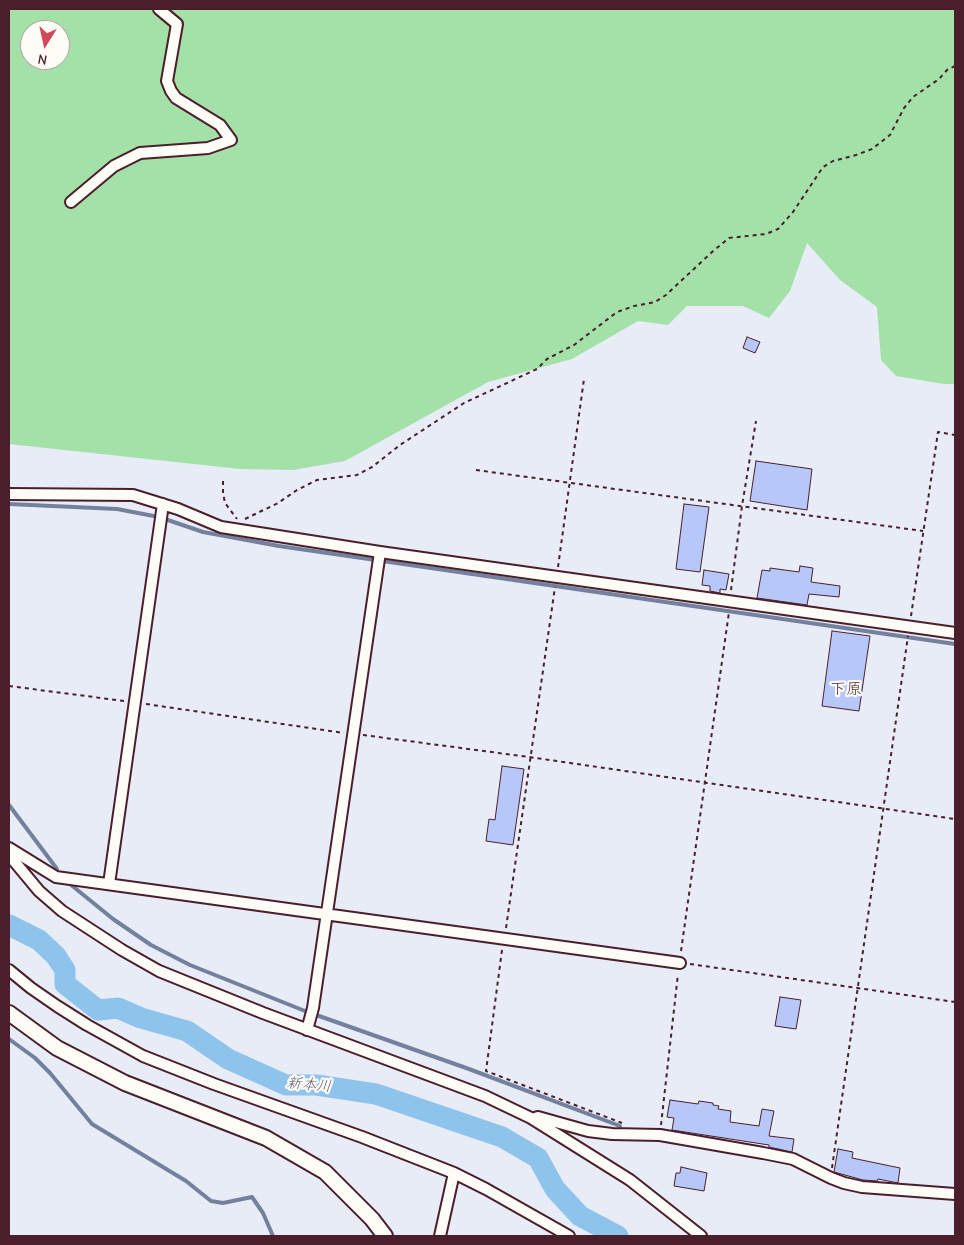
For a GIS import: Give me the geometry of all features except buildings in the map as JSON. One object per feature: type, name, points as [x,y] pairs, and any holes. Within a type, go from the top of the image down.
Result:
[{"type":"street","points":[[70,202],[114,166],[140,153],[208,148],[231,140],[220,126],[176,98],[171,91],[167,81],[177,24],[159,9]]},
{"type":"street","points":[[9,494],[134,495],[222,527],[380,552],[955,633]]},
{"type":"street","points":[[109,884],[163,504]]},
{"type":"street","points":[[307,1030],[313,1008],[380,552]]},
{"type":"street","points":[[9,848],[56,877],[680,963]]},
{"type":"street","points":[[9,855],[39,891],[62,911],[122,950],[159,971],[202,990],[486,1096],[532,1118],[630,1180],[701,1236]]},
{"type":"street","points":[[9,970],[64,1011],[143,1056],[214,1084],[355,1134],[454,1173],[494,1193],[569,1236]]},
{"type":"street","points":[[9,1013],[57,1048],[125,1083],[266,1138],[325,1172],[372,1219],[384,1236]]},
{"type":"street","points":[[532,1118],[538,1117],[588,1131],[612,1134],[660,1135],[724,1145],[793,1159],[831,1178],[862,1187],[955,1194]]},
{"type":"street","points":[[440,1236],[454,1173]]},
{"type":"path","points":[[223,481],[225,503],[240,522],[278,503],[297,490],[317,480],[357,475],[372,467],[400,445],[464,403],[537,368],[547,359],[574,345],[617,312],[655,302],[666,295],[729,238],[766,234],[778,229],[793,212],[824,167],[833,161],[856,156],[872,149],[890,135],[904,108],[913,97],[939,79],[947,70],[955,66]]},
{"type":"path","points":[[584,379],[486,1071],[620,1122],[627,1127],[629,1134]]},
{"type":"path","points":[[660,1135],[680,963],[742,506],[756,420]]},
{"type":"path","points":[[831,1178],[938,432],[955,435]]},
{"type":"path","points":[[476,470],[923,532]]},
{"type":"path","points":[[9,686],[529,757],[955,818]]},
{"type":"path","points":[[680,963],[955,1002]]},
{"type":"green space","points":[[9,9],[955,9],[955,384],[896,376],[881,360],[877,307],[840,280],[807,243],[790,291],[769,318],[743,306],[687,306],[668,325],[638,321],[572,359],[488,382],[345,461],[293,470],[240,469],[9,444]]},
{"type":"waterway","points":[[9,504],[117,509],[159,517],[203,532],[279,546],[955,644]]},
{"type":"waterway","points":[[9,805],[57,869]]},
{"type":"waterway","points":[[70,884],[113,919],[151,945],[190,965],[305,1011],[469,1069],[620,1126]]},
{"type":"waterway","name":"新本川","points":[[9,925],[39,940],[56,956],[65,970],[65,984],[98,1010],[118,1008],[141,1018],[187,1031],[228,1059],[286,1085],[316,1085],[376,1094],[502,1137],[538,1158],[555,1189],[580,1216],[618,1236]]},
{"type":"waterway","points":[[9,1039],[35,1058],[50,1073],[92,1124],[186,1181],[211,1201],[223,1203],[252,1197],[263,1213],[273,1236]]},
{"type":"district","name":"下原","points":[[846,689]]}]
